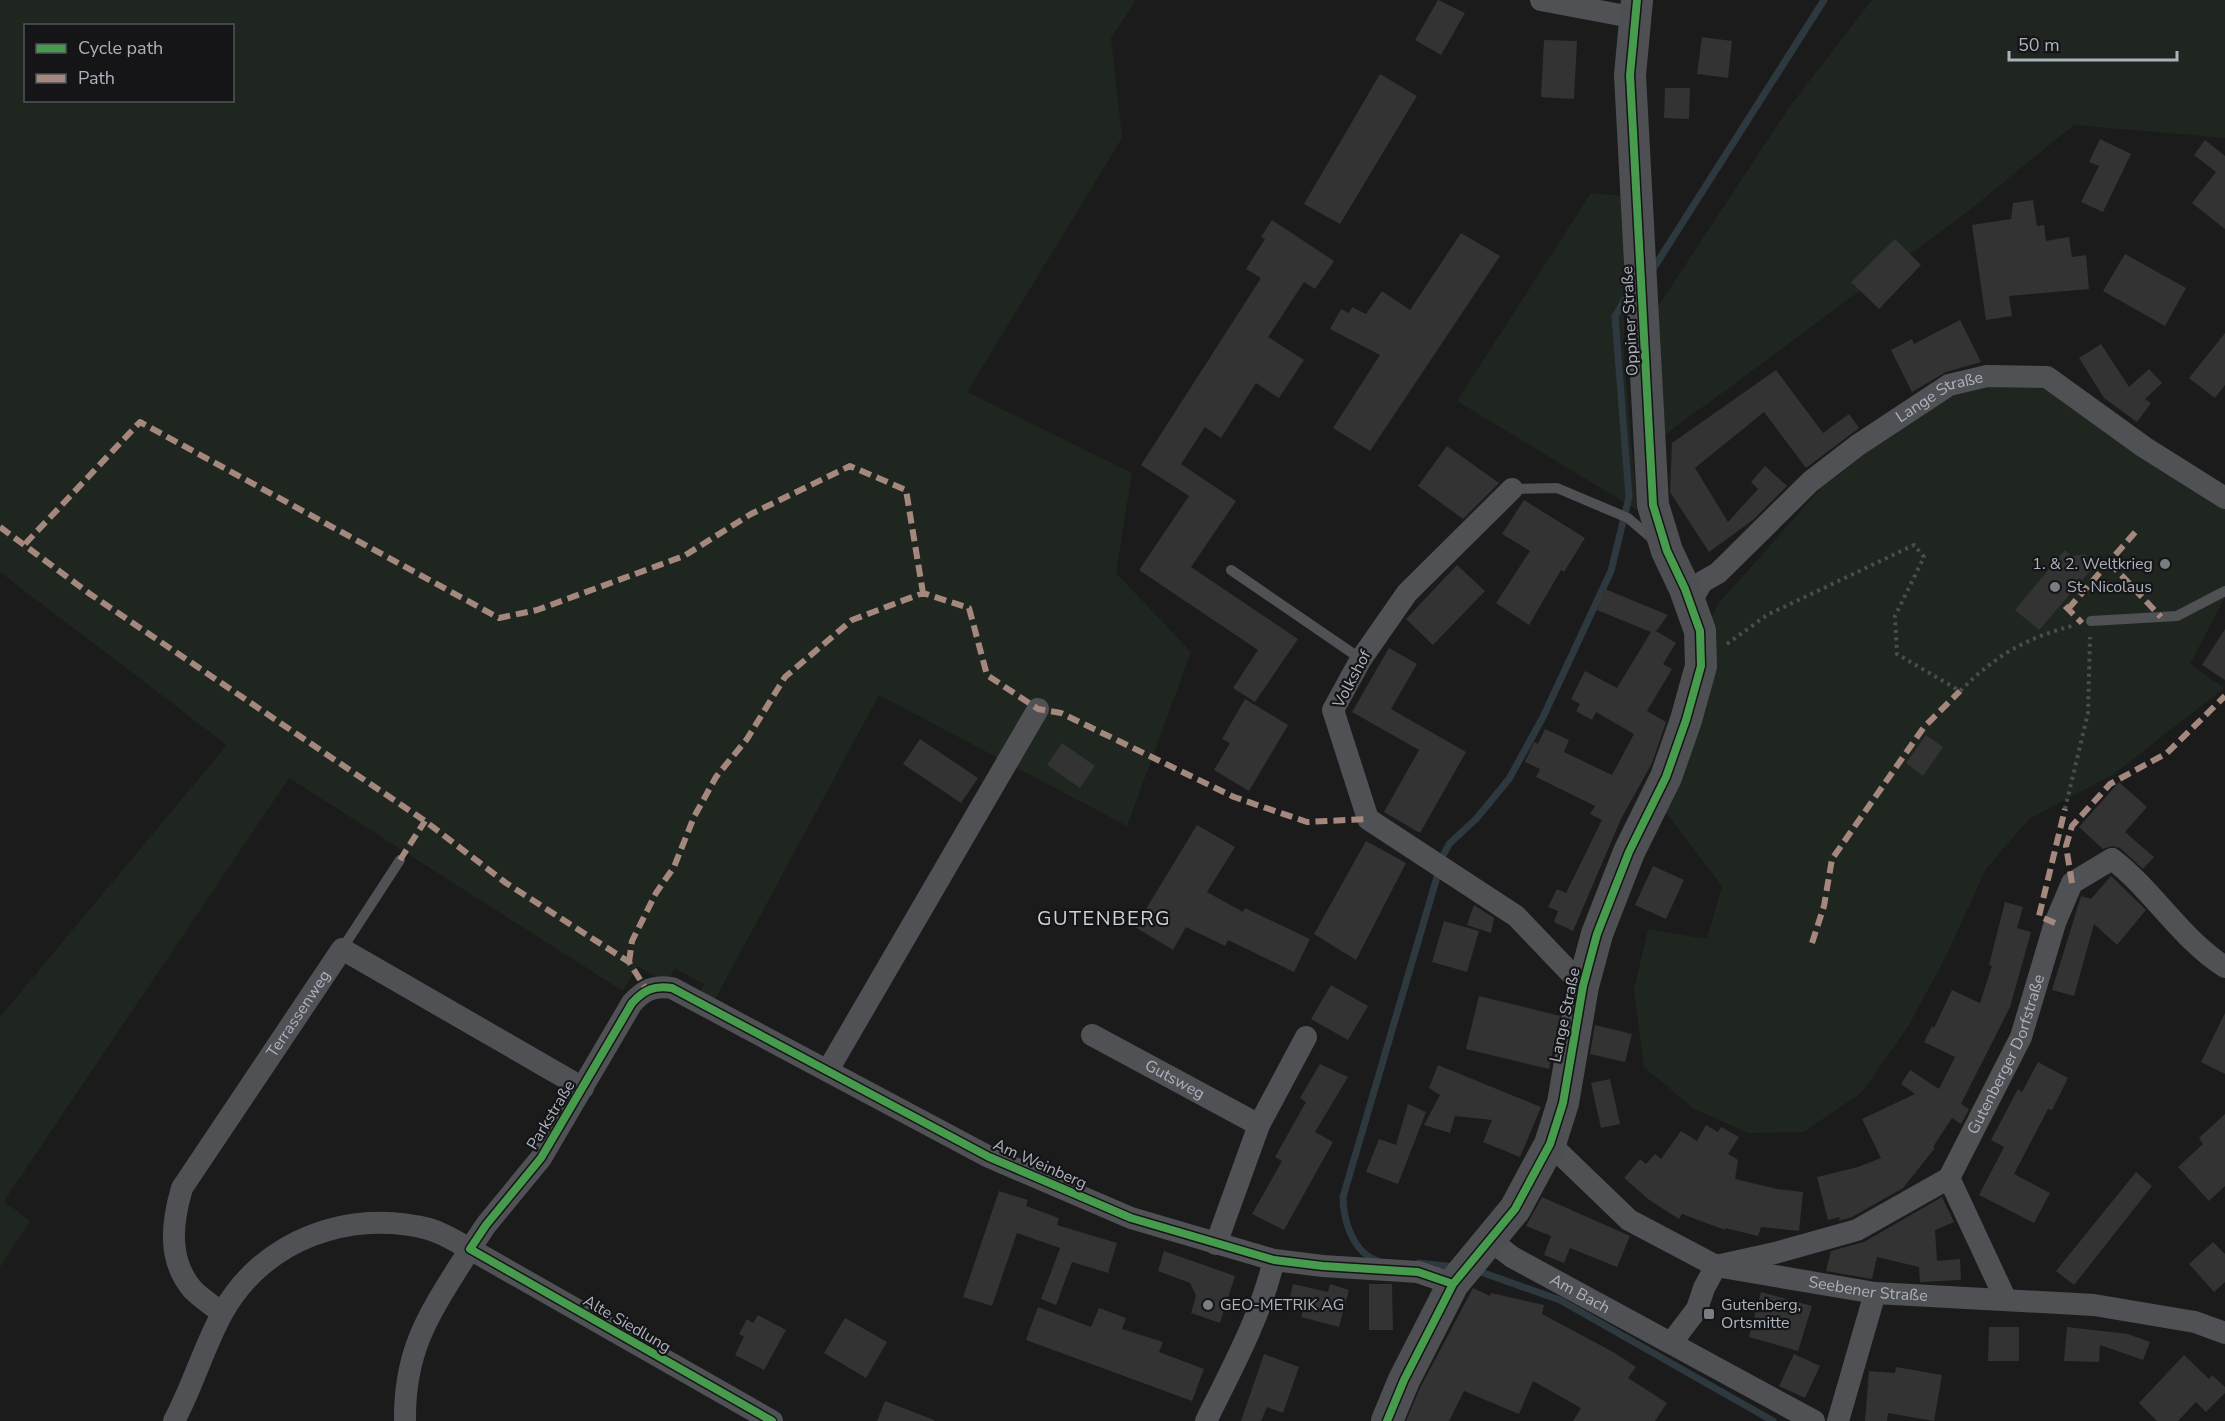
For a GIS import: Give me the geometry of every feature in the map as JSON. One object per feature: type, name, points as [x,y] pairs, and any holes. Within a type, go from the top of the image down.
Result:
[{"type":"street","points":[[1541,0],[1636,9]]},
{"type":"street","name":"Oppiner Straße","points":[[1636,9],[1630,75],[1653,505],[1667,551],[1695,617]]},
{"type":"street","name":"Lange Straße","points":[[1387,1421],[1404,1380],[1471,1262],[1515,1209],[1550,1144],[1563,1103],[1583,986],[1597,934],[1629,852],[1666,777],[1686,720],[1701,666],[1695,617],[1702,582],[1718,573],[1810,482],[1858,445],[1949,385],[1987,376],[2047,377],[2144,447],[2225,498]]},
{"type":"street","name":"Volkshof","points":[[1512,489],[1407,593],[1361,659],[1333,710],[1368,819],[1516,916],[1583,986]]},
{"type":"street","points":[[828,1070],[1038,709]]},
{"type":"street","name":"Gutenberger Dorfstraße","points":[[1949,1178],[2021,1037],[2055,923],[2072,883],[2112,859],[2132,874],[2175,922],[2225,967]]},
{"type":"street","points":[[342,949],[583,1088]]},
{"type":"street","name":"Terrassenweg","points":[[222,1313],[193,1289],[177,1263],[172,1222],[182,1188],[342,949]]},
{"type":"street","name":"Am Weinberg","points":[[646,989],[660,986],[672,988],[989,1157],[1131,1218],[1274,1260],[1323,1266],[1418,1272],[1471,1262]]},
{"type":"street","name":"Parkstraße","points":[[405,1421],[406,1382],[410,1360],[419,1334],[486,1225],[541,1158],[632,1003],[646,989]]},
{"type":"street","name":"Gutsweg","points":[[1092,1035],[1259,1125]]},
{"type":"street","points":[[1216,1244],[1259,1125],[1306,1037]]},
{"type":"street","name":"Seebener Straße","points":[[1550,1144],[1629,1220],[1716,1266],[1875,1293],[2005,1298],[2094,1305],[2195,1322],[2225,1333]]},
{"type":"street","points":[[1672,1342],[1697,1309],[1704,1288],[1716,1266],[1775,1253],[1857,1230],[1949,1178],[2005,1298]]},
{"type":"street","points":[[174,1421],[222,1313],[234,1294],[261,1265],[303,1238],[327,1228],[365,1223],[404,1224],[430,1229],[470,1250]]},
{"type":"street","name":"Alte Siedlung","points":[[470,1250],[772,1421]]},
{"type":"street","name":"Am Bach","points":[[1471,1262],[1512,1257],[1814,1421]]},
{"type":"street","points":[[1206,1421],[1255,1321],[1266,1294],[1274,1260]]},
{"type":"street","points":[[1838,1421],[1875,1293]]},
{"type":"lane","name":"Volkshof","points":[[1512,489],[1557,488],[1628,518],[1667,551]]},
{"type":"lane","points":[[1231,570],[1361,659]]},
{"type":"lane","points":[[2091,621],[2177,616],[2225,591]]},
{"type":"lane","points":[[342,949],[400,860]]},
{"type":"path","points":[[1701,666],[1738,634],[1767,615],[1914,545],[1924,557],[1895,616],[1897,654],[1960,691],[1988,664],[2042,633],[2091,621],[2088,713],[2065,809]]},
{"type":"shaded area","points":[[0,0],[1136,0],[1111,38],[1122,138],[967,392],[1132,473],[1116,573],[1191,652],[1127,826],[879,695],[712,1005],[697,998],[704,984],[675,968],[667,982],[637,966],[623,991],[289,778],[4,1201],[30,1221],[0,1267],[0,1017],[227,745],[0,572]]},
{"type":"shaded area","points":[[1872,0],[2225,0],[2225,138],[2074,125],[1963,215],[1662,437],[1657,308],[1790,106]]},
{"type":"shaded area","points":[[1591,193],[1624,196],[1624,354],[1637,510],[1457,401]]},
{"type":"shaded area","points":[[2041,385],[2225,505],[2225,597],[2190,664],[2224,688],[2114,774],[2029,819],[1986,869],[1946,956],[1909,1025],[1862,1092],[1804,1132],[1748,1133],[1693,1108],[1644,1067],[1634,990],[1648,929],[1707,939],[1722,886],[1664,810],[1704,632],[1719,603],[1821,488],[1949,389]]},
{"type":"building","points":[[1438,0],[1465,13],[1441,55],[1415,40]]},
{"type":"building","points":[[1702,37],[1732,41],[1728,78],[1697,74]]},
{"type":"building","points":[[1544,40],[1577,41],[1574,99],[1541,97]]},
{"type":"building","points":[[1380,74],[1417,96],[1340,224],[1304,204]]},
{"type":"building","points":[[1665,88],[1690,88],[1689,119],[1664,118]]},
{"type":"building","points":[[2100,139],[2131,154],[2103,212],[2081,202],[2099,166],[2089,162]]},
{"type":"building","points":[[2205,140],[2225,156],[2225,229],[2192,203],[2216,172],[2194,155]]},
{"type":"building","points":[[2033,200],[2037,226],[2044,225],[2046,241],[2069,237],[2072,257],[2086,255],[2089,289],[2009,296],[2012,316],[1986,320],[1972,225],[2011,219],[2013,203]]},
{"type":"building","points":[[1272,220],[1334,261],[1315,289],[1304,282],[1268,337],[1304,360],[1279,398],[1256,383],[1221,438],[1205,427],[1181,464],[1236,501],[1191,567],[1298,639],[1255,702],[1233,688],[1258,650],[1139,570],[1189,496],[1141,465],[1261,278],[1246,269],[1265,239],[1261,237]]},
{"type":"building","points":[[1461,233],[1500,256],[1370,451],[1333,428],[1380,355],[1330,329],[1341,309],[1349,313],[1352,307],[1366,314],[1382,291],[1410,310]]},
{"type":"building","points":[[1895,239],[1921,265],[1879,309],[1851,282]]},
{"type":"building","points":[[2125,254],[2186,288],[2165,326],[2103,291]]},
{"type":"building","points":[[1960,320],[1981,362],[1946,372],[1912,392],[1891,350],[1912,339],[1914,344]]},
{"type":"building","points":[[2225,333],[2225,385],[2215,398],[2189,378]]},
{"type":"building","points":[[2101,344],[2129,387],[2149,369],[2162,383],[2145,399],[2151,403],[2137,422],[2104,398],[2079,358]]},
{"type":"building","points":[[1776,370],[1823,433],[1849,414],[1859,428],[1806,468],[1764,412],[1695,468],[1728,522],[1758,489],[1751,482],[1765,466],[1787,486],[1753,520],[1709,552],[1670,492],[1672,443]]},
{"type":"building","points":[[1447,446],[1499,483],[1463,519],[1418,486]]},
{"type":"building","points":[[1524,500],[1585,538],[1564,572],[1561,570],[1529,625],[1496,603],[1530,551],[1502,534]]},
{"type":"building","name":"St. Nicolaus","points":[[2065,550],[2071,556],[2086,554],[2084,566],[2090,571],[2039,630],[2015,610]]},
{"type":"building","points":[[1457,565],[1485,591],[1433,645],[1406,619]]},
{"type":"building","points":[[1605,589],[1668,615],[1656,631],[1676,643],[1663,664],[1672,669],[1647,711],[1666,722],[1652,763],[1621,819],[1573,931],[1554,922],[1558,911],[1548,907],[1557,889],[1566,893],[1602,820],[1590,814],[1595,806],[1536,777],[1540,769],[1525,762],[1534,742],[1538,744],[1545,729],[1569,740],[1564,752],[1612,775],[1634,734],[1596,712],[1592,720],[1576,711],[1580,704],[1571,699],[1585,671],[1617,688],[1651,632],[1597,610]]},
{"type":"building","points":[[2225,629],[2225,680],[2202,665]]},
{"type":"building","points":[[1389,648],[1417,664],[1391,709],[1466,752],[1420,833],[1384,812],[1419,750],[1352,712]]},
{"type":"building","points":[[1245,699],[1288,725],[1249,791],[1214,770],[1230,743],[1222,739]]},
{"type":"building","points":[[1926,735],[1943,747],[1923,776],[1906,763]]},
{"type":"building","points":[[920,739],[978,778],[961,803],[903,764]]},
{"type":"building","points":[[1062,743],[1095,766],[1080,788],[1047,765]]},
{"type":"building","points":[[2119,782],[2147,807],[2125,832],[2154,857],[2143,869],[2120,848],[2112,846],[2103,849],[2079,827]]},
{"type":"building","points":[[1197,825],[1235,847],[1207,892],[1243,912],[1245,908],[1310,939],[1294,972],[1228,940],[1225,946],[1186,927],[1173,950],[1135,927]]},
{"type":"building","points":[[1366,841],[1406,863],[1356,960],[1314,934]]},
{"type":"building","points":[[1653,866],[1684,880],[1666,919],[1635,905]]},
{"type":"building","points":[[2111,876],[2146,910],[2117,945],[2094,924],[2074,996],[2052,990],[2081,896],[2091,899]]},
{"type":"building","points":[[2005,902],[2023,907],[2017,928],[2031,932],[2010,1007],[1961,1104],[1969,1109],[1964,1119],[1961,1124],[1952,1118],[1933,1147],[1935,1148],[1903,1188],[1852,1217],[1839,1221],[1840,1217],[1828,1220],[1817,1177],[1858,1167],[1881,1158],[1862,1119],[1915,1094],[1901,1084],[1910,1070],[1939,1089],[1955,1057],[1924,1042],[1932,1026],[1934,1028],[1952,990],[1980,1003],[1992,966],[1989,965]]},
{"type":"building","points":[[1474,905],[1494,918],[1491,933],[1467,925]]},
{"type":"building","points":[[1444,921],[1479,931],[1467,972],[1432,962]]},
{"type":"building","points":[[1331,985],[1368,1006],[1348,1040],[1311,1019]]},
{"type":"building","points":[[1479,996],[1560,1016],[1549,1069],[1466,1049]]},
{"type":"building","points":[[2225,1013],[2225,1074],[2201,1062]]},
{"type":"building","points":[[1595,1025],[1632,1034],[1625,1062],[1590,1054]]},
{"type":"building","points":[[2038,1062],[2068,1078],[2052,1110],[2048,1109],[2014,1174],[2050,1193],[2034,1223],[1979,1195],[2004,1147],[1991,1140],[2018,1089],[2022,1092]]},
{"type":"building","points":[[1320,1064],[1348,1077],[1315,1132],[1333,1142],[1284,1230],[1252,1214],[1282,1161],[1275,1157],[1306,1102],[1300,1098]]},
{"type":"building","points":[[1438,1065],[1541,1107],[1520,1157],[1483,1142],[1492,1120],[1455,1116],[1450,1133],[1424,1125],[1440,1095],[1429,1088]]},
{"type":"building","points":[[1610,1079],[1620,1124],[1601,1128],[1591,1083]]},
{"type":"building","points":[[1408,1104],[1426,1112],[1398,1184],[1366,1172],[1379,1139],[1396,1145]]},
{"type":"building","points":[[2225,1114],[2225,1186],[2209,1201],[2178,1167],[2203,1144],[2199,1138]]},
{"type":"building","points":[[1706,1125],[1718,1132],[1721,1127],[1739,1137],[1728,1154],[1738,1160],[1735,1179],[1777,1189],[1803,1192],[1799,1231],[1761,1227],[1758,1236],[1725,1228],[1725,1230],[1682,1214],[1679,1219],[1648,1199],[1624,1178],[1640,1159],[1646,1164],[1655,1154],[1661,1159],[1681,1131],[1697,1141]]},
{"type":"building","points":[[2136,1172],[2152,1186],[2074,1285],[2056,1271]]},
{"type":"building","points":[[999,1191],[1028,1200],[1026,1206],[1059,1218],[1057,1225],[1117,1243],[1108,1273],[1072,1262],[1056,1305],[1041,1299],[1060,1248],[1017,1233],[992,1306],[963,1297]]},
{"type":"building","points":[[1542,1197],[1630,1236],[1617,1267],[1570,1248],[1564,1263],[1544,1255],[1551,1236],[1526,1226]]},
{"type":"building","points":[[1942,1197],[1954,1222],[1935,1230],[1937,1261],[1960,1259],[1961,1280],[1920,1282],[1919,1267],[1877,1257],[1872,1279],[1826,1271],[1831,1251],[1864,1242]]},
{"type":"building","points":[[2213,1242],[2225,1254],[2225,1282],[2214,1292],[2189,1264]]},
{"type":"building","points":[[1164,1251],[1235,1276],[1220,1323],[1191,1313],[1196,1296],[1190,1283],[1158,1271]]},
{"type":"building","points":[[1293,1284],[1328,1292],[1330,1284],[1349,1290],[1339,1327],[1301,1317],[1304,1305],[1289,1301]]},
{"type":"building","points":[[1369,1284],[1392,1284],[1393,1330],[1369,1330]]},
{"type":"building","points":[[1473,1288],[1490,1296],[1491,1293],[1544,1305],[1542,1314],[1615,1353],[1636,1367],[1628,1378],[1667,1403],[1655,1421],[1573,1421],[1581,1408],[1533,1381],[1519,1414],[1464,1391],[1449,1421],[1406,1421],[1420,1388]]},
{"type":"building","points":[[1761,1292],[1812,1306],[1798,1351],[1749,1337]]},
{"type":"building","points":[[1038,1307],[1091,1327],[1099,1308],[1126,1318],[1122,1329],[1163,1342],[1159,1352],[1204,1369],[1192,1401],[1026,1340]]},
{"type":"building","points":[[758,1315],[786,1330],[764,1370],[735,1355],[744,1337],[739,1334],[747,1319],[753,1323]]},
{"type":"building","points":[[845,1318],[887,1342],[866,1378],[824,1353]]},
{"type":"building","points":[[1989,1327],[2019,1327],[2019,1361],[1988,1361]]},
{"type":"building","points":[[2067,1327],[2128,1334],[2150,1342],[2143,1360],[2100,1345],[2099,1362],[2064,1361]]},
{"type":"building","points":[[1264,1354],[1299,1367],[1283,1413],[1267,1407],[1261,1421],[1241,1421]]},
{"type":"building","points":[[1794,1354],[1820,1366],[1805,1398],[1779,1386]]},
{"type":"building","points":[[2184,1355],[2209,1379],[2212,1375],[2225,1387],[2225,1393],[2206,1412],[2196,1402],[2178,1421],[2157,1421],[2139,1403]]},
{"type":"building","points":[[1896,1367],[1942,1375],[1934,1421],[1888,1413],[1887,1421],[1865,1421],[1869,1371],[1895,1373]]},
{"type":"building","points":[[885,1401],[934,1420],[934,1421],[877,1421]]},
{"type":"waterway","points":[[1653,269],[1824,0]]},
{"type":"waterway","points":[[1444,854],[1449,844],[1476,819],[1509,779],[1543,717],[1611,571],[1629,497],[1615,317],[1625,299]]},
{"type":"waterway","points":[[1378,1261],[1362,1251],[1351,1235],[1345,1216],[1343,1197],[1437,877]]},
{"type":"waterway","points":[[1419,1263],[1455,1267]]},
{"type":"waterway","points":[[1475,1270],[1560,1300],[1773,1421]]},
{"type":"marked path","points":[[25,544],[140,422],[499,618],[537,610],[684,556],[751,514],[850,466],[906,490],[923,593]]},
{"type":"marked path","points":[[0,527],[90,594],[425,821],[506,883],[629,962],[646,989]]},
{"type":"marked path","points":[[2068,609],[2138,529]]},
{"type":"marked path","points":[[2109,562],[2161,617]]},
{"type":"marked path","points":[[629,962],[632,941],[656,893],[674,867],[694,817],[716,777],[747,739],[785,677],[852,620],[923,593],[969,608],[987,675],[1038,709],[1061,713],[1234,797],[1307,822],[1368,819]]},
{"type":"marked path","points":[[2065,606],[2082,623]]},
{"type":"marked path","points":[[1812,943],[1824,906],[1832,859],[1924,727],[1960,691]]},
{"type":"marked path","points":[[2072,883],[2066,846],[2072,826],[2110,784],[2167,753],[2225,696]]},
{"type":"marked path","points":[[2055,923],[2039,916],[2065,809]]},
{"type":"marked path","points":[[400,860],[425,821]]},
{"type":"cycle path","points":[[1387,1421],[1404,1380],[1453,1284],[1515,1209],[1550,1144],[1563,1103],[1583,986],[1597,934],[1629,852],[1666,777],[1686,720],[1701,666],[1700,631],[1685,589],[1667,551],[1653,505],[1630,75],[1637,0]]},
{"type":"cycle path","points":[[772,1421],[470,1249],[486,1225],[541,1158],[632,1003],[645,992],[655,988],[672,988],[989,1157],[1131,1218],[1274,1260],[1323,1266],[1418,1272],[1453,1284]]},
{"type":"place","name":"1. & 2. Weltkrieg","points":[[2165,564]]},
{"type":"place","name":"St. Nicolaus","points":[[2055,587]]},
{"type":"place","name":"GEO-METRIK AG","points":[[1208,1305]]},
{"type":"place","name":"Gutenberg, Ortsmitte","points":[[1709,1314]]},
{"type":"district","name":"GUTENBERG","points":[[1104,918]]}]
